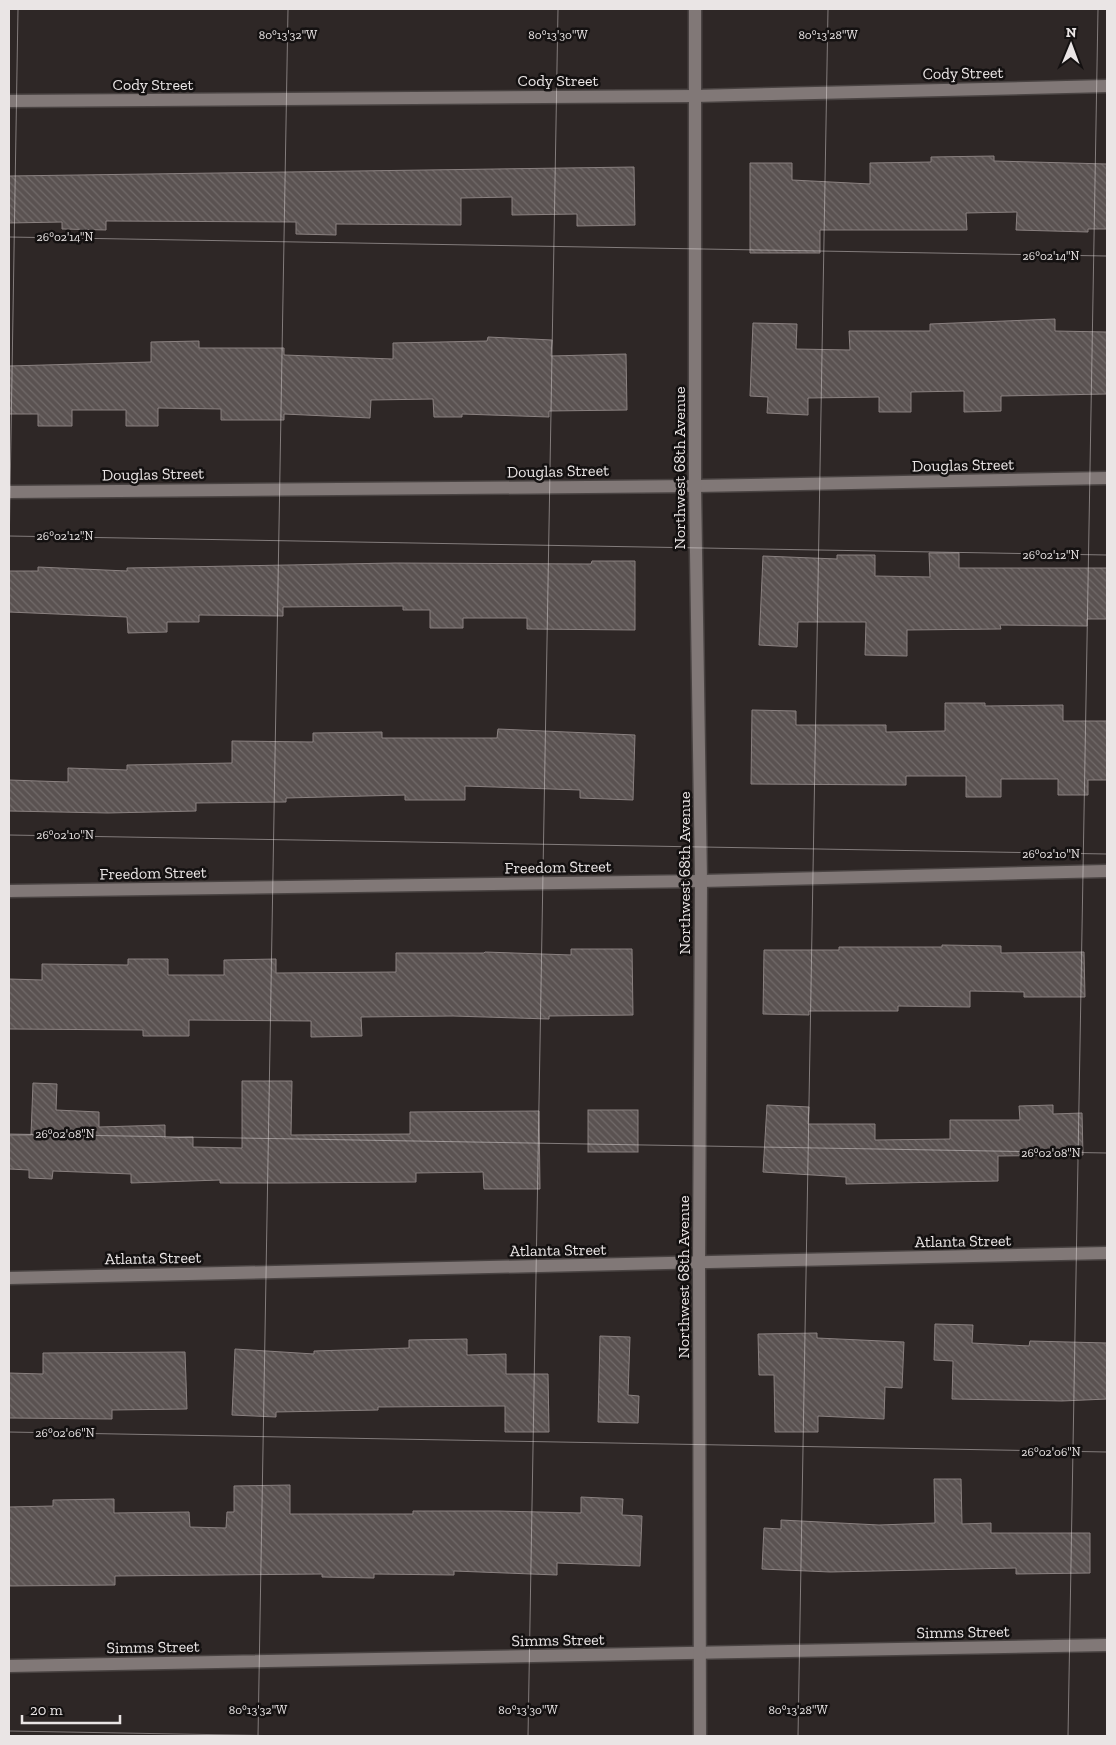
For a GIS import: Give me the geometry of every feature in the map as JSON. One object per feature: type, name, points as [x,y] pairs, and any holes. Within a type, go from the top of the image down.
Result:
[{"type":"street","name":"Northwest 68th Avenue","points":[[695,9],[695,486],[701,881],[699,1263],[700,1736]]},
{"type":"street","name":"Cody Street","points":[[9,101],[695,96],[1107,86]]},
{"type":"street","name":"Douglas Street","points":[[9,492],[695,486],[1107,478]]},
{"type":"street","name":"Freedom Street","points":[[9,892],[701,881],[1107,871]]},
{"type":"street","name":"Atlanta Street","points":[[9,1278],[1107,1253]]},
{"type":"street","name":"Simms Street","points":[[9,1666],[1107,1645]]},
{"type":"building","points":[[994,156],[994,161],[1107,164],[1107,229],[1088,229],[1088,232],[1016,230],[1017,212],[966,213],[967,230],[820,230],[820,253],[750,253],[750,163],[792,163],[792,180],[870,184],[870,163],[931,162],[931,157]]},
{"type":"building","points":[[634,167],[635,225],[577,226],[577,214],[512,215],[512,197],[461,198],[461,225],[336,224],[336,235],[296,234],[296,222],[106,221],[106,230],[62,229],[62,222],[9,223],[9,176]]},
{"type":"building","points":[[1055,319],[1055,331],[1107,332],[1107,394],[1001,396],[1001,411],[964,412],[964,391],[911,392],[911,412],[879,412],[879,397],[808,398],[808,415],[767,413],[768,397],[750,396],[753,323],[797,324],[796,349],[850,350],[849,331],[930,331],[930,324]]},
{"type":"building","points":[[488,337],[552,340],[551,356],[626,354],[627,410],[549,411],[549,417],[462,414],[462,417],[434,417],[433,399],[371,400],[370,418],[284,414],[284,420],[221,420],[221,409],[158,408],[158,426],[126,426],[126,410],[72,410],[72,426],[38,426],[38,414],[9,414],[9,366],[151,362],[151,342],[199,341],[199,348],[284,348],[284,355],[393,359],[393,343],[487,341]]},
{"type":"building","points":[[929,553],[959,553],[959,568],[1107,568],[1107,619],[1087,619],[1087,626],[1000,625],[1001,629],[907,630],[907,656],[865,655],[866,622],[798,622],[797,647],[759,645],[763,556],[837,559],[837,555],[875,555],[875,576],[930,577]]},
{"type":"building","points":[[592,561],[635,561],[635,630],[527,629],[527,618],[463,618],[463,628],[430,628],[430,610],[403,610],[403,606],[283,607],[283,616],[199,615],[199,622],[167,622],[167,632],[128,633],[127,617],[9,612],[9,571],[38,571],[38,567],[127,571],[127,568],[395,563],[591,564]]},
{"type":"building","points":[[945,703],[985,703],[985,706],[1063,705],[1063,721],[1107,721],[1107,780],[1088,780],[1088,795],[1058,795],[1058,779],[1001,779],[1001,797],[966,797],[966,776],[906,776],[906,785],[751,784],[752,710],[796,711],[796,725],[886,725],[886,732],[945,731]]},
{"type":"building","points":[[498,729],[635,735],[633,800],[580,798],[580,790],[465,786],[465,800],[405,800],[405,795],[286,798],[286,802],[196,803],[196,811],[108,813],[9,811],[9,780],[68,782],[68,768],[127,770],[127,765],[232,763],[232,741],[313,742],[313,733],[382,732],[382,738],[497,738]]},
{"type":"building","points":[[942,945],[1001,946],[1001,953],[1084,952],[1085,997],[1024,997],[1024,992],[970,991],[970,1007],[898,1006],[898,1011],[809,1011],[809,1015],[763,1014],[764,950],[839,950],[839,947],[942,947]]},
{"type":"building","points":[[571,949],[632,949],[633,1015],[549,1016],[549,1019],[453,1016],[361,1017],[362,1036],[311,1037],[311,1021],[189,1020],[189,1036],[143,1036],[143,1030],[9,1029],[9,979],[42,980],[42,964],[128,965],[128,959],[168,959],[168,975],[224,975],[224,960],[276,959],[276,973],[396,972],[396,953],[485,952],[571,955]]},
{"type":"building","points":[[242,1081],[292,1081],[291,1135],[410,1134],[410,1112],[539,1111],[540,1189],[484,1189],[483,1172],[416,1173],[416,1182],[220,1183],[220,1180],[131,1183],[131,1174],[53,1171],[52,1179],[29,1178],[29,1170],[9,1169],[9,1135],[31,1135],[33,1083],[57,1084],[56,1110],[99,1112],[99,1127],[165,1125],[165,1138],[193,1137],[193,1147],[242,1148]]},
{"type":"building","points":[[767,1105],[809,1107],[808,1124],[875,1124],[875,1140],[950,1139],[950,1120],[1020,1120],[1019,1106],[1053,1105],[1053,1114],[1082,1113],[1083,1155],[998,1156],[998,1181],[846,1184],[846,1177],[763,1172]]},
{"type":"building","points":[[588,1110],[638,1110],[638,1152],[588,1152]]},
{"type":"building","points":[[935,1324],[973,1325],[972,1343],[1029,1346],[1030,1341],[1107,1343],[1107,1399],[1062,1401],[952,1399],[953,1361],[934,1360]]},
{"type":"building","points":[[817,1333],[817,1338],[904,1342],[902,1388],[885,1387],[884,1419],[818,1416],[818,1432],[775,1432],[774,1375],[759,1375],[758,1334]]},
{"type":"building","points":[[600,1336],[630,1337],[628,1395],[639,1396],[638,1423],[598,1422]]},
{"type":"building","points":[[467,1339],[467,1355],[506,1354],[506,1374],[548,1374],[549,1432],[505,1432],[505,1406],[378,1407],[378,1410],[276,1412],[276,1417],[232,1415],[235,1349],[314,1354],[314,1351],[409,1348],[409,1340]]},
{"type":"building","points":[[185,1352],[187,1409],[112,1410],[112,1419],[9,1418],[9,1373],[43,1374],[43,1353]]},
{"type":"building","points":[[934,1479],[961,1479],[962,1524],[991,1523],[991,1533],[1090,1533],[1090,1573],[1016,1574],[1016,1568],[830,1572],[762,1569],[764,1528],[781,1529],[781,1520],[879,1525],[935,1523]]},
{"type":"building","points":[[290,1485],[290,1514],[413,1514],[413,1511],[581,1513],[581,1497],[623,1499],[622,1515],[642,1516],[640,1566],[557,1563],[557,1575],[454,1571],[454,1575],[374,1574],[374,1578],[322,1577],[322,1574],[115,1576],[115,1585],[9,1586],[9,1507],[53,1506],[53,1500],[114,1499],[114,1513],[189,1512],[190,1527],[226,1528],[227,1512],[234,1512],[234,1486]]}]
